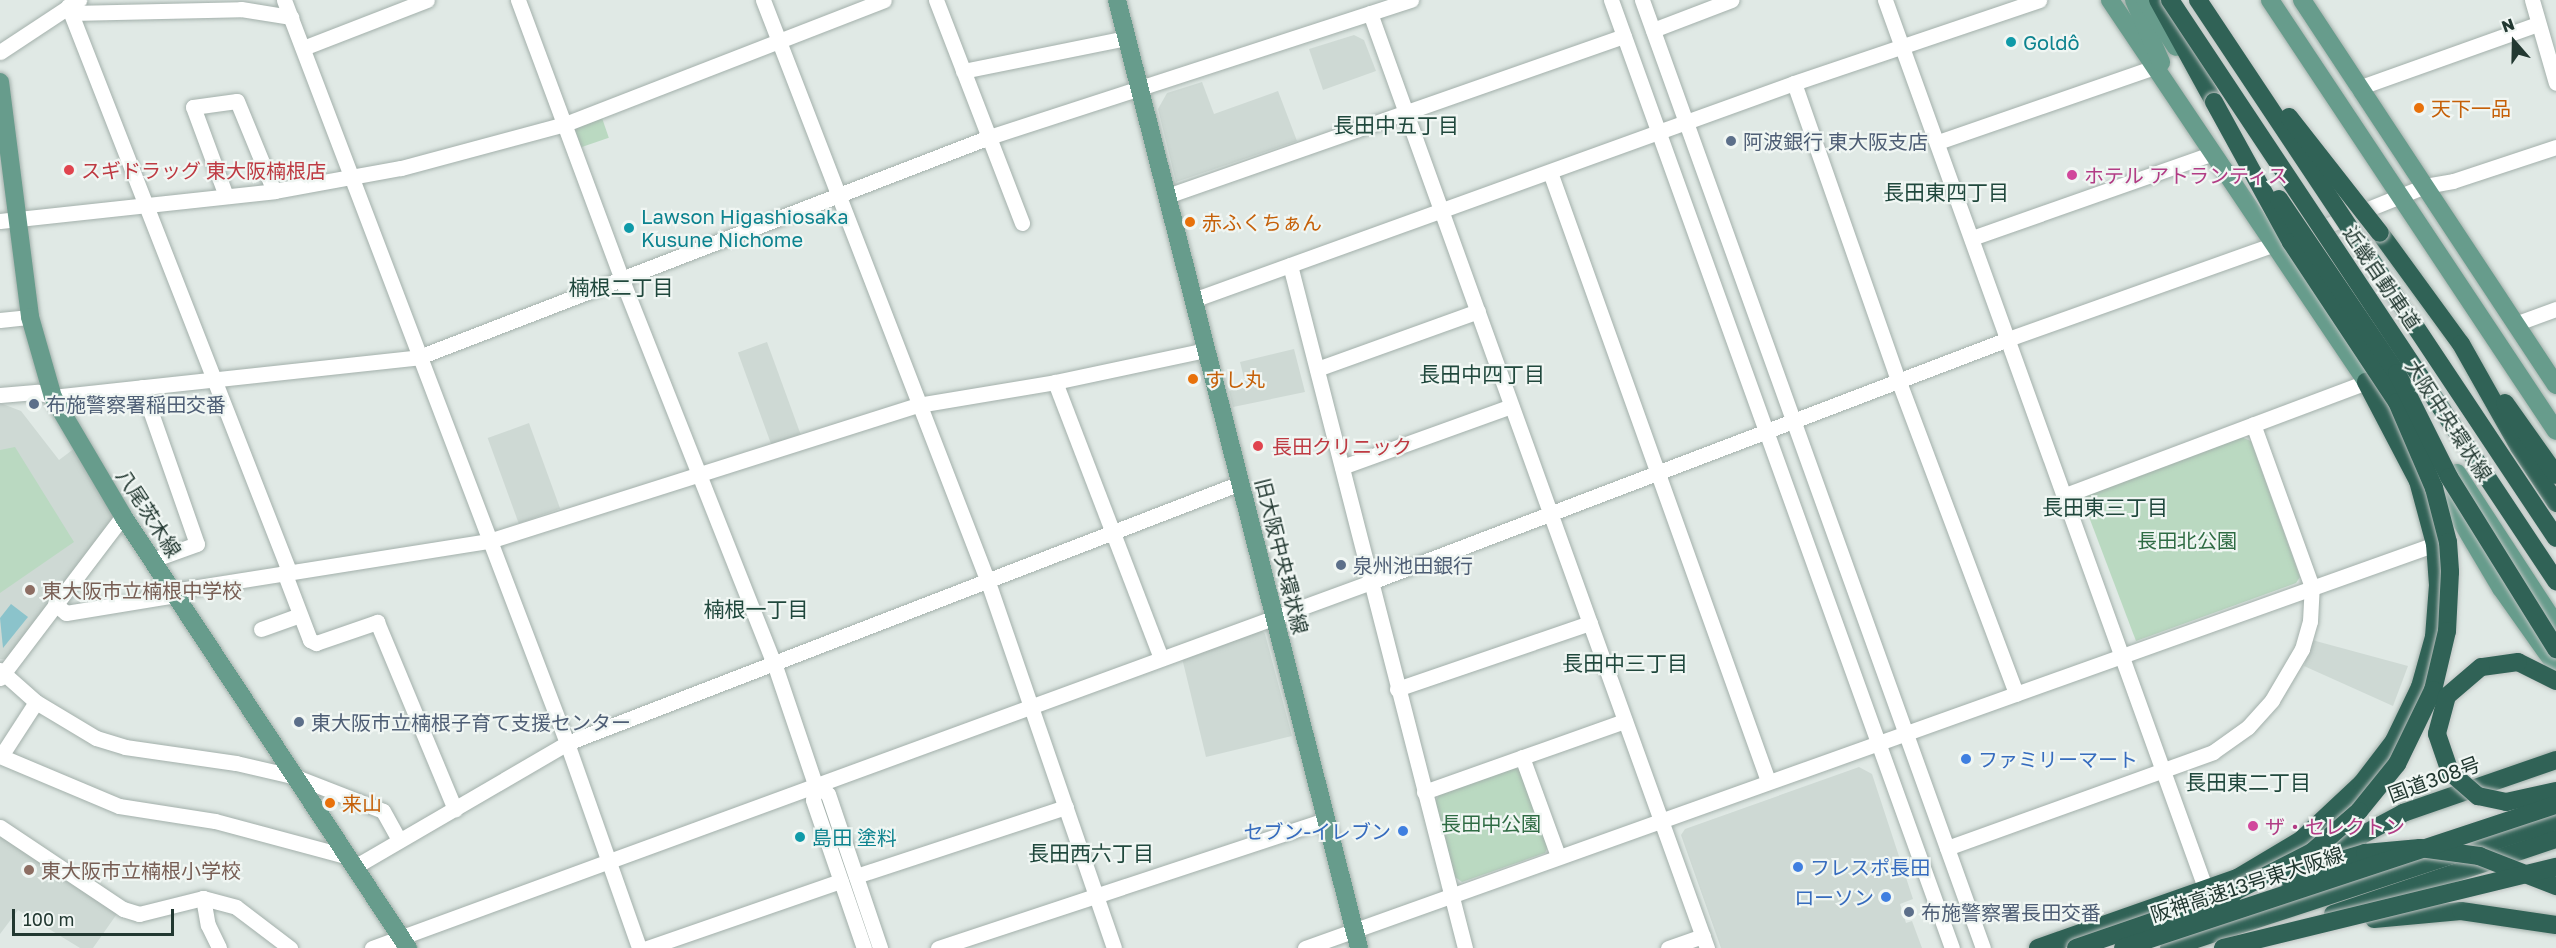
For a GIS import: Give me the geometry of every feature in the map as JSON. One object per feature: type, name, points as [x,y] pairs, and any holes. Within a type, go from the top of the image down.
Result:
[{"type":"highway","points":[[2158,0],[2291,242],[2397,402],[2434,488],[2448,542],[2450,572],[2447,631],[2433,690],[2397,764],[2359,811],[2312,852],[2222,898]]},
{"type":"highway","name":"近畿自動車道","points":[[2169,0],[2556,580]]},
{"type":"highway","points":[[2202,6],[2380,233],[2556,475]]},
{"type":"highway","name":"近畿自動車道","points":[[2202,6],[2556,538]]},
{"type":"highway","points":[[2214,102],[2397,373],[2449,477],[2556,649]]},
{"type":"highway","points":[[2461,344],[2519,447],[2556,502]]},
{"type":"highway","points":[[2234,880],[2301,840],[2362,783],[2394,741],[2420,687],[2434,637],[2438,585],[2436,544],[2418,481],[2366,382]]},
{"type":"highway","points":[[2556,681],[2518,662],[2481,667],[2447,696],[2437,734],[2450,772],[2478,796],[2506,802],[2556,791]]},
{"type":"highway","name":"国道308号","points":[[2100,948],[2249,893],[2403,813],[2556,760]]},
{"type":"highway","name":"阪神高速13号東大阪線","points":[[2123,948],[2556,805]]},
{"type":"highway","points":[[2038,948],[2234,880],[2403,813]]},
{"type":"highway","name":"阪神高速13号東大阪線","points":[[2169,948],[2556,821]]},
{"type":"highway","points":[[2236,948],[2556,839]]},
{"type":"highway","points":[[2076,948],[2335,860],[2420,848],[2479,856],[2556,886]]},
{"type":"highway","points":[[2223,948],[2556,867]]},
{"type":"highway","points":[[2276,935],[2428,911],[2496,914],[2556,925]]},
{"type":"highway","points":[[2209,948],[2340,912]]},
{"type":"main road","name":"旧大阪中央環状線","points":[[1116,0],[1140,85],[1357,940]]},
{"type":"main road","points":[[2110,0],[2211,154],[2366,382],[2429,466],[2501,588],[2556,666]]},
{"type":"main road","points":[[2134,0],[2178,102]]},
{"type":"main road","name":"大阪中央環状線","points":[[2145,0],[2551,618]]},
{"type":"main road","points":[[2270,0],[2556,431]]},
{"type":"main road","points":[[2302,0],[2556,385]]},
{"type":"main road","name":"八尾茨木線","points":[[0,82],[9,220],[30,317],[53,397],[123,516],[405,943]]},
{"type":"main road","points":[[2474,308],[2556,393]]},
{"type":"street","points":[[284,0],[567,743],[639,948]]},
{"type":"street","points":[[303,48],[427,0]]},
{"type":"street","points":[[518,0],[622,280],[774,663],[815,784],[813,800],[864,948]]},
{"type":"street","points":[[763,0],[988,582],[1032,703],[1114,948]]},
{"type":"street","points":[[9,220],[147,203],[274,191],[352,180],[565,124],[884,0]]},
{"type":"street","points":[[936,0],[1022,223]]},
{"type":"street","points":[[0,395],[38,392],[53,397],[419,357],[840,197],[989,137],[1140,85],[1411,0]]},
{"type":"street","points":[[1611,0],[1952,948]]},
{"type":"street","points":[[1642,0],[1983,948]]},
{"type":"street","points":[[1653,30],[1731,0]]},
{"type":"street","points":[[1885,0],[1938,142],[2205,890]]},
{"type":"street","points":[[1193,300],[1794,83],[2039,0]]},
{"type":"street","points":[[2532,0],[2556,84]]},
{"type":"street","points":[[0,52],[73,6],[241,9],[291,17]]},
{"type":"street","points":[[73,6],[287,571],[310,639],[316,643],[377,622],[455,809]]},
{"type":"street","points":[[1370,13],[1705,942],[1668,948]]},
{"type":"street","points":[[2358,88],[2538,24]]},
{"type":"street","points":[[1167,196],[1624,36]]},
{"type":"street","points":[[963,71],[1126,38]]},
{"type":"street","points":[[1938,142],[2155,67]]},
{"type":"street","points":[[1794,83],[1899,382],[2016,694]]},
{"type":"street","points":[[226,196],[193,107],[237,102],[274,191]]},
{"type":"street","points":[[372,948],[405,943],[815,784],[1160,656],[1371,582],[2008,339],[2301,236],[2426,186],[2453,181],[2556,147]]},
{"type":"street","points":[[1972,238],[2211,154]]},
{"type":"street","points":[[1550,172],[1768,781]]},
{"type":"street","points":[[1290,265],[1464,948]]},
{"type":"street","points":[[2515,324],[2556,309]]},
{"type":"street","points":[[1317,369],[1478,311]]},
{"type":"street","points":[[0,320],[30,317]]},
{"type":"street","points":[[55,604],[66,614],[287,571],[489,541],[918,405],[1055,382],[1206,350]]},
{"type":"street","points":[[1055,382],[1110,532],[1160,656]]},
{"type":"street","points":[[2063,496],[2366,382]]},
{"type":"street","points":[[142,387],[197,544],[152,560]]},
{"type":"street","points":[[1342,467],[1511,406]]},
{"type":"street","points":[[1947,848],[2163,772],[2213,752],[2248,728],[2272,700],[2302,649],[2310,621],[2312,587],[2253,424]]},
{"type":"street","points":[[36,702],[0,756],[118,806],[215,821],[351,861],[399,840],[567,743],[1240,483]]},
{"type":"street","points":[[123,516],[1,674],[36,702],[87,733],[125,747],[236,763],[296,777],[383,811],[399,840]]},
{"type":"street","points":[[1305,948],[1357,940],[1450,894],[1768,781],[1906,735],[2436,544]]},
{"type":"street","points":[[261,629],[300,615]]},
{"type":"street","points":[[1397,689],[1590,623]]},
{"type":"street","points":[[1424,792],[1625,721]]},
{"type":"street","points":[[1522,757],[1558,856]]},
{"type":"street","points":[[815,784],[828,794],[880,948]]},
{"type":"street","points":[[856,876],[1066,807]]},
{"type":"street","points":[[938,948],[1326,820]]},
{"type":"street","points":[[0,827],[123,909],[140,914],[203,898],[236,907],[290,948]]},
{"type":"street","points":[[647,948],[841,881]]},
{"type":"street","points":[[203,898],[208,925],[219,948]]},
{"type":"shaded area","points":[[1354,35],[1364,40],[1376,71],[1323,90],[1309,49]]},
{"type":"shaded area","points":[[1202,82],[1214,114],[1278,91],[1297,141],[1176,182],[1158,109],[1167,93]]},
{"type":"shaded area","points":[[767,342],[801,434],[771,445],[738,353]]},
{"type":"shaded area","points":[[1294,349],[1305,392],[1233,407],[1229,391],[1246,386],[1240,362]]},
{"type":"shaded area","name":"東大阪市立楠根中学校","points":[[0,403],[21,411],[59,460],[75,448],[113,511],[112,521],[7,659],[0,659]]},
{"type":"shaded area","points":[[529,423],[560,509],[519,524],[488,438]]},
{"type":"shaded area","points":[[1261,629],[1265,634],[1292,736],[1206,757],[1182,658]]},
{"type":"shaded area","points":[[2312,640],[2408,666],[2393,706],[2304,666]]},
{"type":"shaded area","name":"フレスポ長田","points":[[1859,767],[1872,774],[1913,899],[1900,904],[1906,923],[1912,921],[1922,948],[1721,948],[1681,835],[1685,829]]},
{"type":"shaded area","name":"東大阪市立楠根小学校","points":[[0,830],[119,911],[93,948],[80,948],[18,910],[0,934]]},
{"type":"green space","points":[[601,115],[609,138],[580,147],[573,125]]},
{"type":"green space","name":"長田北公園","points":[[2241,437],[2251,441],[2300,577],[2296,583],[2136,641],[2083,501],[2085,494]]},
{"type":"green space","points":[[15,447],[74,542],[0,593],[0,450]]},
{"type":"green space","name":"長田中公園","points":[[1512,767],[1521,771],[1549,844],[1545,853],[1462,882],[1455,877],[1435,802],[1440,793]]},
{"type":"water","points":[[11,604],[28,617],[3,648],[0,618]]},
{"type":"place","name":"Goldô","points":[[2011,42]]},
{"type":"place","name":"天下一品","points":[[2419,108]]},
{"type":"place","name":"阿波銀行 東大阪支店","points":[[1731,141]]},
{"type":"place","name":"スギドラッグ 東大阪楠根店","points":[[69,170]]},
{"type":"place","name":"ホテル アトランティス","points":[[2072,175]]},
{"type":"place","name":"赤ふくちぁん","points":[[1190,222]]},
{"type":"place","name":"Lawson Higashiosaka Kusune Nichome","points":[[629,228]]},
{"type":"place","name":"すし丸","points":[[1193,379]]},
{"type":"place","name":"布施警察署稲田交番","points":[[34,404]]},
{"type":"place","name":"長田クリニック","points":[[1258,446]]},
{"type":"place","name":"泉州池田銀行","points":[[1341,565]]},
{"type":"place","name":"東大阪市立楠根中学校","points":[[30,590]]},
{"type":"place","name":"東大阪市立楠根子育て支援センター","points":[[299,722]]},
{"type":"place","name":"ファミリーマート","points":[[1966,759]]},
{"type":"place","name":"来山","points":[[330,803]]},
{"type":"place","name":"ザ・セレクトン","points":[[2253,826]]},
{"type":"place","name":"セブン-イレブン","points":[[1403,831]]},
{"type":"place","name":"島田 塗料","points":[[800,837]]},
{"type":"place","name":"フレスポ長田","points":[[1798,867]]},
{"type":"place","name":"東大阪市立楠根小学校","points":[[29,870]]},
{"type":"place","name":"ローソン","points":[[1886,897]]},
{"type":"place","name":"布施警察署長田交番","points":[[1909,912]]},
{"type":"district","name":"長田中五丁目","points":[[1396,125]]},
{"type":"district","name":"長田東四丁目","points":[[1946,192]]},
{"type":"district","name":"楠根二丁目","points":[[621,287]]},
{"type":"district","name":"長田中四丁目","points":[[1482,374]]},
{"type":"district","name":"長田東三丁目","points":[[2105,507]]},
{"type":"district","name":"楠根一丁目","points":[[756,609]]},
{"type":"district","name":"長田中三丁目","points":[[1625,663]]},
{"type":"district","name":"長田東二丁目","points":[[2248,782]]},
{"type":"district","name":"長田西六丁目","points":[[1091,853]]}]
